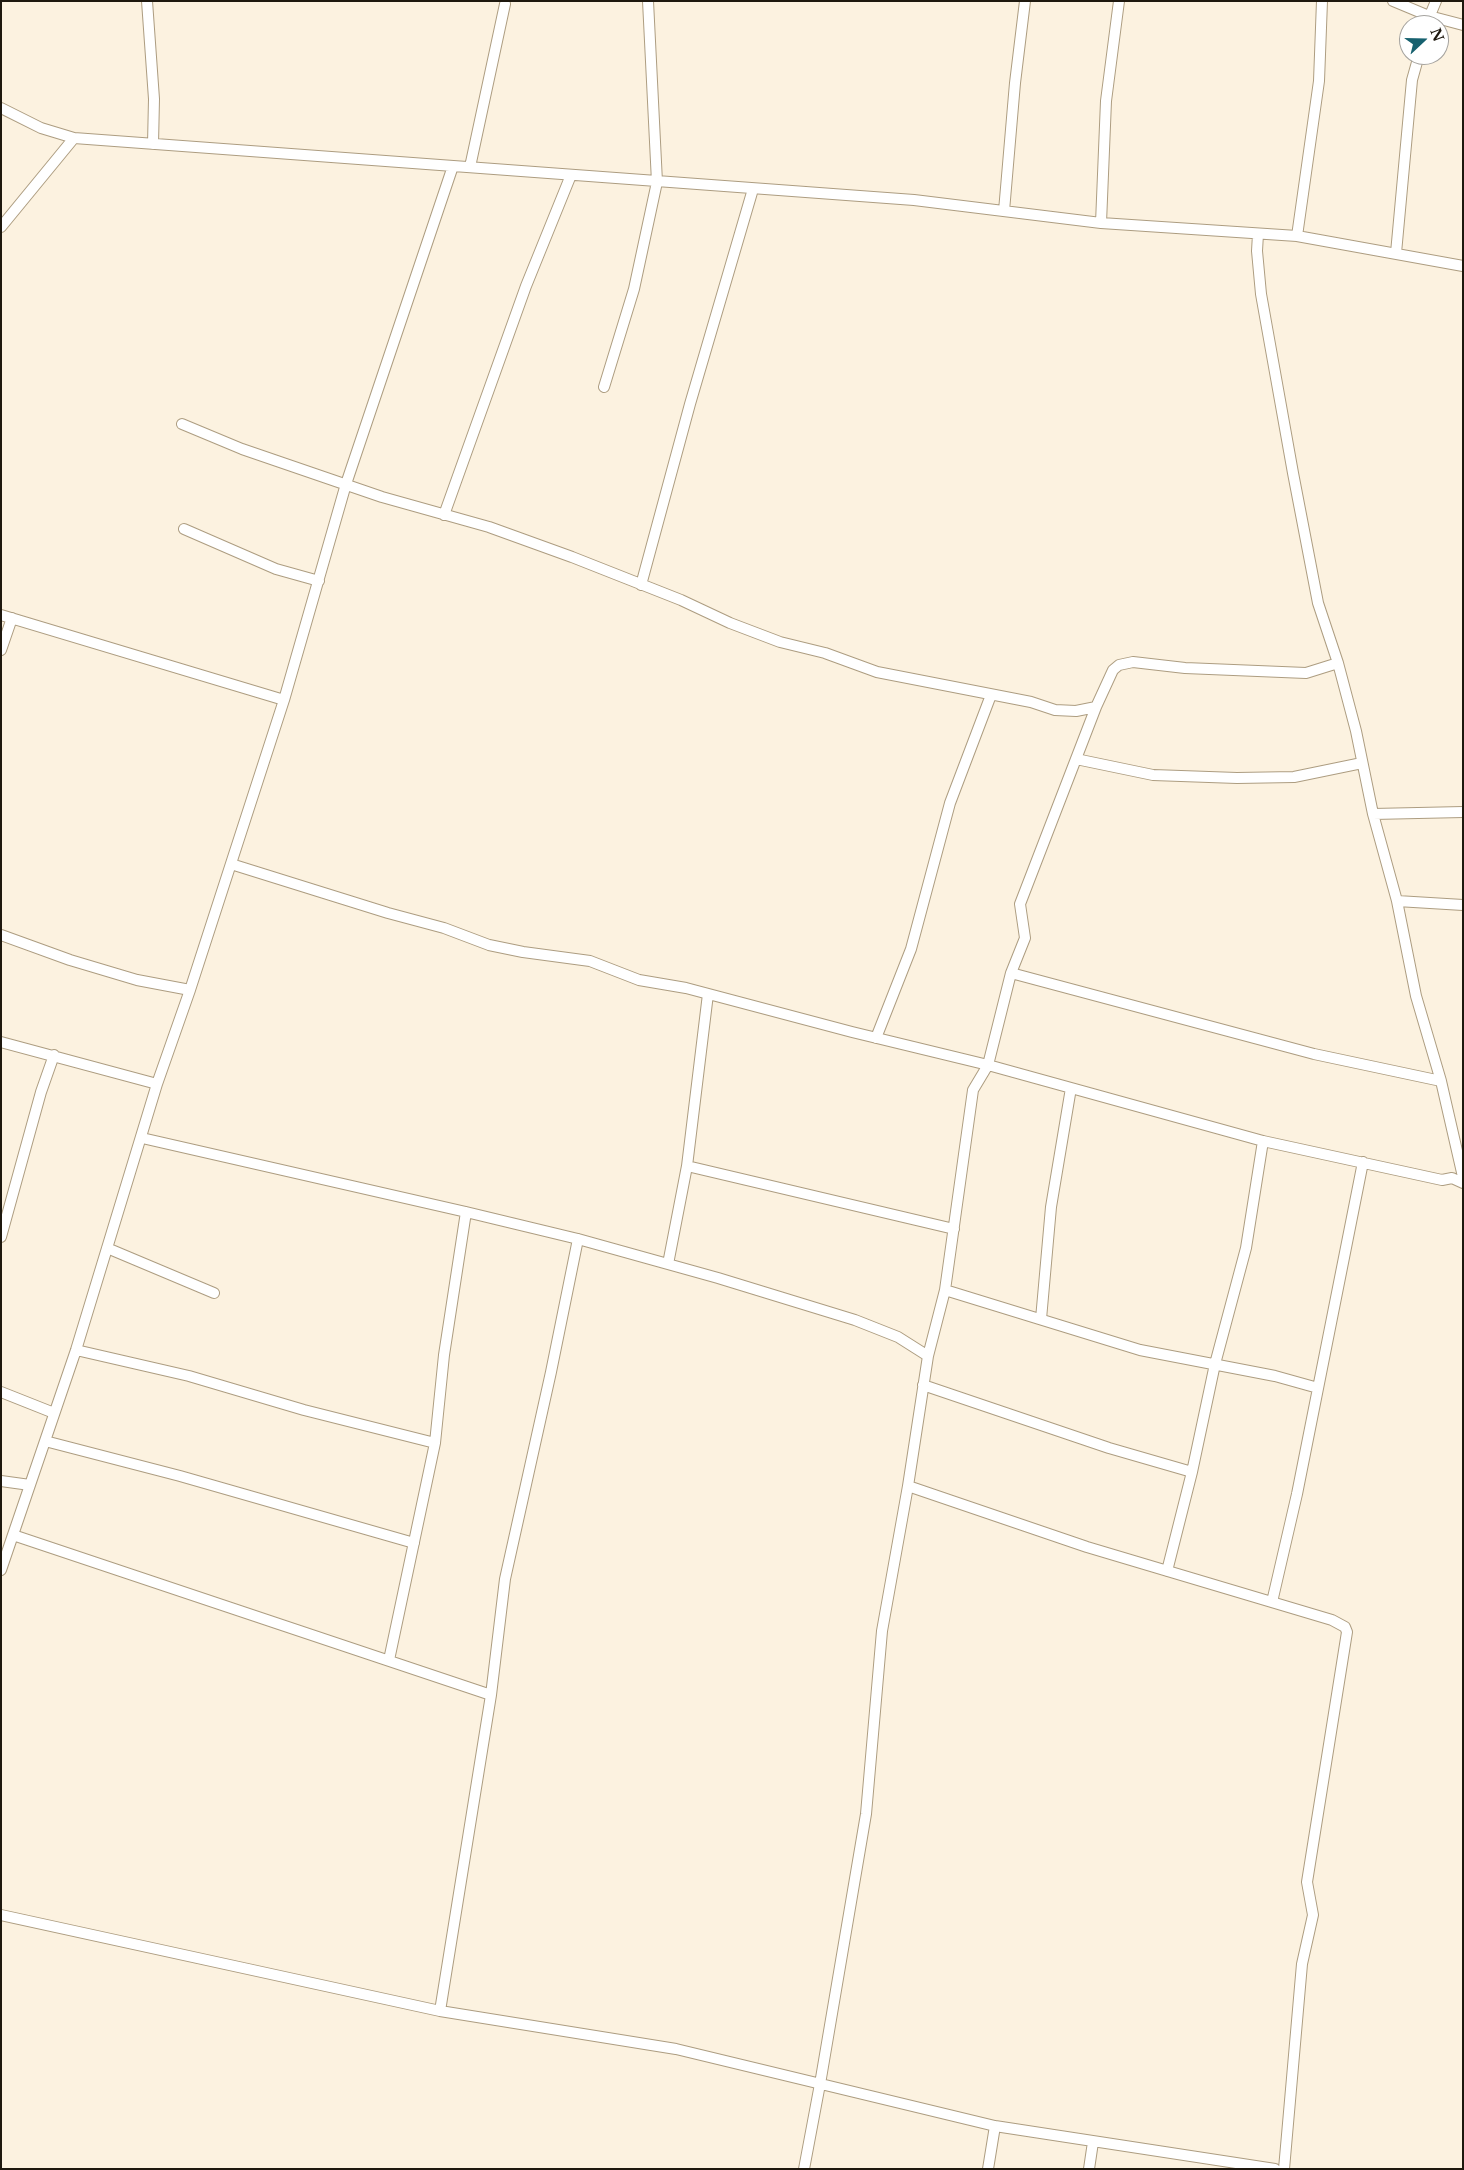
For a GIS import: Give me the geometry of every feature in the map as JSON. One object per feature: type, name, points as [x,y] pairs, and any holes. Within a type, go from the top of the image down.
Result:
[{"type":"street","points":[[147,1],[154,99],[153,144]]},
{"type":"street","points":[[604,387],[634,288],[657,182],[648,1]]},
{"type":"street","points":[[1004,211],[1015,83],[1025,1]]},
{"type":"street","points":[[1101,223],[1106,101],[1119,1]]},
{"type":"street","points":[[1296,236],[1319,81],[1322,1]]},
{"type":"street","points":[[1393,1],[1419,15]]},
{"type":"street","points":[[1430,15],[1436,1]]},
{"type":"street","points":[[470,167],[505,4]]},
{"type":"street","points":[[1449,23],[1463,25]]},
{"type":"street","points":[[1396,253],[1412,80],[1416,65]]},
{"type":"street","points":[[1,108],[41,128],[74,138],[914,200],[1101,223],[1296,236],[1463,266]]},
{"type":"street","points":[[1,228],[74,138]]},
{"type":"street","points":[[1,1570],[76,1350],[157,1084],[190,990],[284,700],[346,484],[453,166]]},
{"type":"street","points":[[444,515],[526,286],[571,175]]},
{"type":"street","points":[[641,585],[690,404],[753,189]]},
{"type":"street","points":[[1258,234],[1257,251],[1261,294],[1318,603],[1338,663],[1356,731],[1372,814],[1397,901],[1416,996],[1442,1081],[1463,1177]]},
{"type":"street","points":[[182,424],[242,449],[444,515],[489,527],[572,557],[780,642],[825,653],[877,672],[1065,711],[1076,712],[1096,707]]},
{"type":"street","points":[[184,529],[276,569],[319,580]]},
{"type":"street","points":[[1,650],[6,616],[284,700]]},
{"type":"street","points":[[804,2169],[866,1814],[882,1631],[908,1486],[928,1356],[945,1290],[973,1090],[988,1065],[1010,973],[1025,938],[1020,904],[1096,707],[1113,670],[1133,662],[1185,668],[1306,673],[1338,663]]},
{"type":"street","points":[[876,1038],[911,948],[950,803],[990,695]]},
{"type":"street","points":[[1076,759],[1154,775],[1237,778],[1294,777],[1362,763]]},
{"type":"street","points":[[1372,814],[1463,812]]},
{"type":"street","points":[[231,864],[388,913],[444,928],[489,945],[523,952],[590,961],[639,980],[708,994],[988,1065],[1262,1141],[1442,1180],[1452,1178],[1463,1183]]},
{"type":"street","points":[[1397,901],[1463,905]]},
{"type":"street","points":[[1,935],[70,960],[127,977],[190,990]]},
{"type":"street","points":[[1010,973],[1314,1054],[1442,1081]]},
{"type":"street","points":[[668,1264],[687,1166],[708,994]]},
{"type":"street","points":[[1,1042],[157,1084]]},
{"type":"street","points":[[1,1237],[41,1092],[54,1055]]},
{"type":"street","points":[[1041,1320],[1051,1206],[1071,1088]]},
{"type":"street","points":[[142,1138],[578,1239],[855,1320],[898,1337],[928,1356]]},
{"type":"street","points":[[1167,1571],[1192,1472],[1215,1364],[1246,1248],[1262,1141]]},
{"type":"street","points":[[1272,1602],[1297,1494],[1363,1162]]},
{"type":"street","points":[[687,1166],[954,1230]]},
{"type":"street","points":[[389,1660],[435,1443],[444,1356],[466,1212]]},
{"type":"street","points":[[440,2011],[492,1695],[505,1580],[552,1372],[578,1239]]},
{"type":"street","points":[[107,1248],[214,1293]]},
{"type":"street","points":[[945,1290],[1140,1350],[1275,1376],[1318,1388]]},
{"type":"street","points":[[76,1350],[189,1376],[304,1410],[435,1443]]},
{"type":"street","points":[[923,1385],[1109,1448],[1192,1472]]},
{"type":"street","points":[[1,1392],[54,1413]]},
{"type":"street","points":[[45,1441],[180,1476],[414,1543]]},
{"type":"street","points":[[1,1481],[30,1485]]},
{"type":"street","points":[[908,1486],[1087,1547],[1340,1623],[1346,1632],[1307,1882],[1313,1914],[1302,1964],[1284,2169]]},
{"type":"street","points":[[13,1535],[492,1695]]},
{"type":"street","points":[[1,1915],[440,2011],[676,2049],[995,2126],[1275,2169]]},
{"type":"street","points":[[988,2169],[995,2126]]},
{"type":"street","points":[[1089,2169],[1093,2142]]}]
